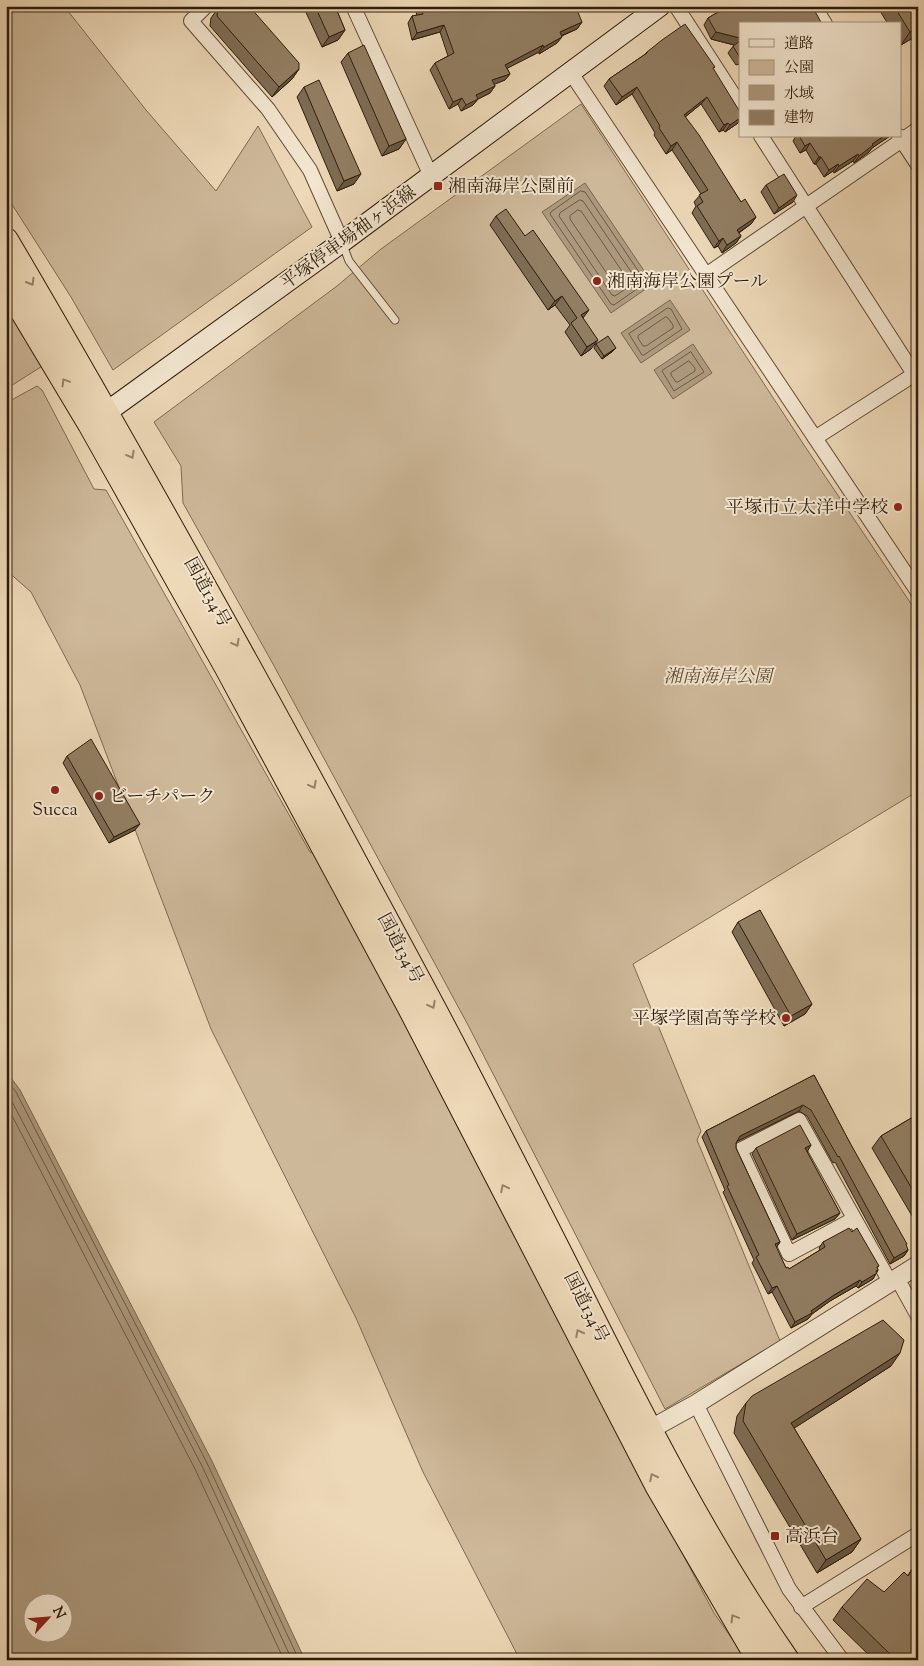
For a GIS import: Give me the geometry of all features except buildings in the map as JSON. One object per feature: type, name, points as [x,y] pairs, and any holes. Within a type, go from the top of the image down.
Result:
[{"type":"highway","name":"国道134号","points":[[6,240],[226,666],[409,1006],[658,1487],[760,1660]]},
{"type":"highway","name":"国道134号","points":[[6,284],[99,418],[243,656],[412,968],[520,1174],[649,1430],[683,1492],[787,1660]]},
{"type":"main road","name":"平塚停車場袖ヶ浜線","points":[[99,418],[342,242],[660,6]]},
{"type":"street","points":[[206,6],[191,21],[268,109],[305,162],[342,242]]},
{"type":"street","points":[[353,6],[431,176]]},
{"type":"street","points":[[676,6],[739,103]]},
{"type":"street","points":[[814,6],[825,22]]},
{"type":"street","points":[[571,73],[918,592]]},
{"type":"street","points":[[902,137],[918,129]]},
{"type":"street","points":[[762,138],[916,373],[815,438]]},
{"type":"street","points":[[706,275],[807,206],[901,138],[918,165]]},
{"type":"street","points":[[854,1219],[789,1254],[740,1150],[799,1120],[854,1219],[918,1316]]},
{"type":"street","points":[[649,1430],[696,1404],[918,1265]]},
{"type":"street","points":[[696,1404],[789,1589],[842,1660]]},
{"type":"street","points":[[802,1607],[918,1534]]},
{"type":"lane","points":[[342,242],[348,261],[395,320]]},
{"type":"green space","points":[[6,6],[64,6],[146,110],[216,191],[258,126],[312,227],[113,370],[71,297],[6,195]]},
{"type":"green space","name":"湘南海岸公園","points":[[581,104],[804,445],[918,614],[918,791],[633,964],[701,1131],[697,1140],[780,1341],[665,1409],[468,1025],[273,664],[183,503],[181,466],[154,422],[337,286],[381,249]]},
{"type":"green space","points":[[6,304],[44,365],[6,389]]},
{"type":"green space","points":[[37,386],[42,390],[94,489],[106,490],[310,852],[330,860],[584,1368],[714,1613],[747,1660],[520,1660],[423,1472],[356,1318],[211,1029],[80,685],[31,592],[6,570],[6,403]]},
{"type":"water","points":[[585,183],[653,284],[611,313],[542,212]]},
{"type":"water","points":[[670,300],[690,330],[641,363],[621,333]]},
{"type":"water","points":[[693,344],[712,373],[673,399],[654,370]]},
{"type":"water","points":[[6,1071],[20,1090],[212,1461],[305,1660],[6,1660]]},
{"type":"place","name":"湘南海岸公園前","points":[[438,186]]},
{"type":"place","name":"湘南海岸公園プール","points":[[597,281]]},
{"type":"place","name":"平塚市立太洋中学校","points":[[898,507]]},
{"type":"place","name":"Succa","points":[[55,790]]},
{"type":"place","name":"ビーチパーク","points":[[99,796]]},
{"type":"place","name":"平塚学園高等学校","points":[[786,1018]]},
{"type":"place","name":"高浜台","points":[[775,1536]]}]
